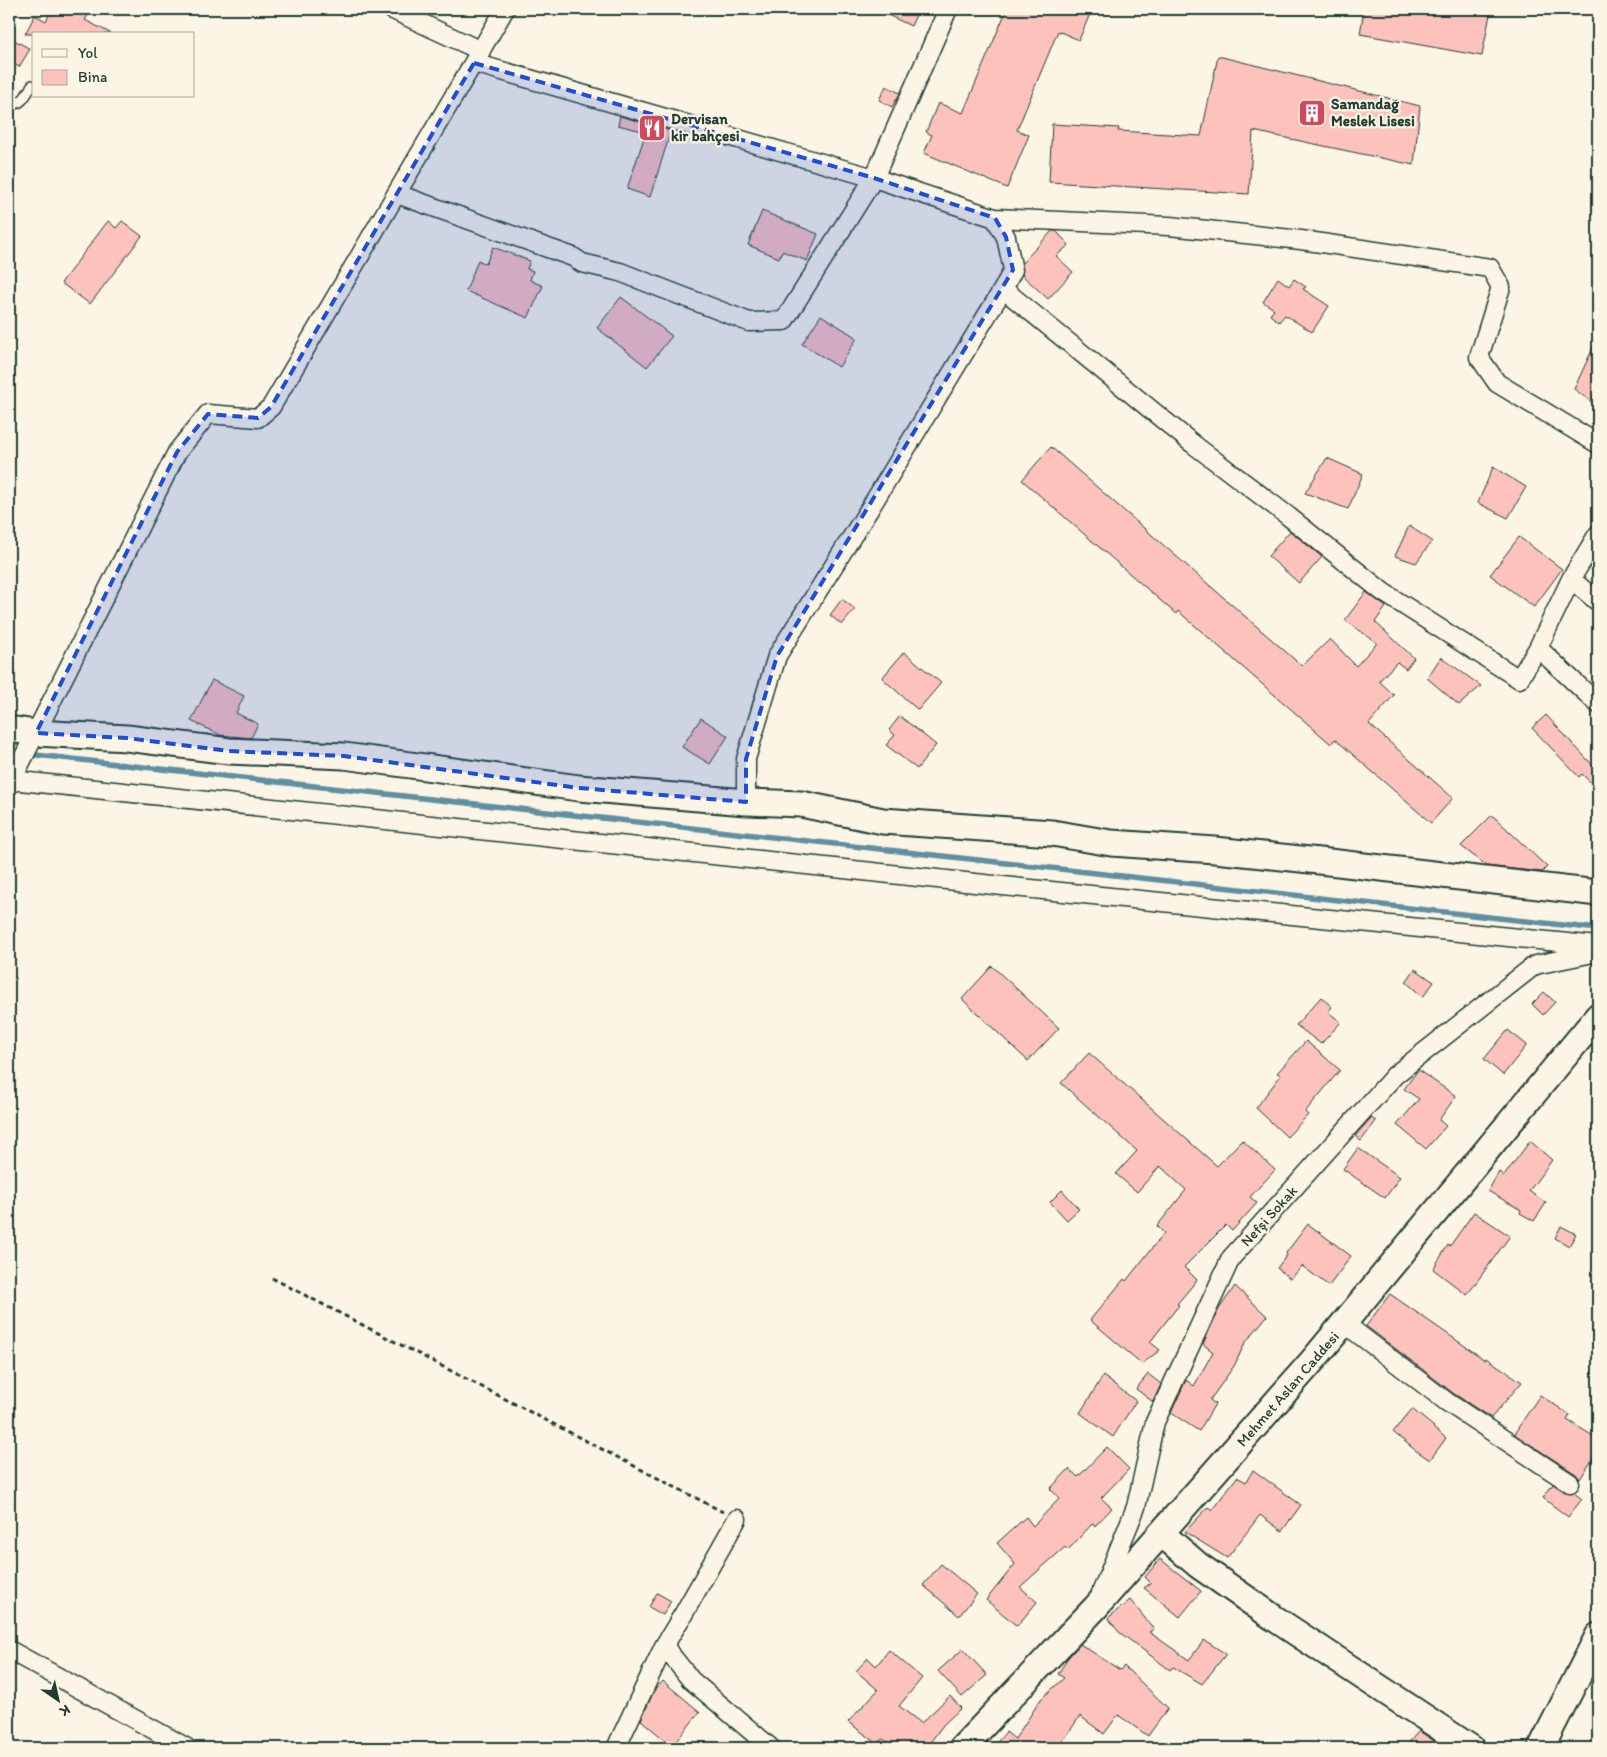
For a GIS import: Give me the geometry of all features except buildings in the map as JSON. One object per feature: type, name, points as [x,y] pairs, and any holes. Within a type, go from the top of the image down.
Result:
[{"type":"street","points":[[390,9],[478,57],[874,178],[995,218],[1170,226],[1301,240],[1490,268],[1501,287],[1480,357],[1497,383],[1598,444]]},
{"type":"street","points":[[505,9],[271,407],[258,418],[208,414],[177,452],[10,783],[994,886],[1598,946]]},
{"type":"street","points":[[397,194],[573,257],[582,263],[620,272],[749,322],[784,321],[874,178],[948,9]]},
{"type":"street","points":[[746,802],[746,758],[777,656],[1004,289],[1013,270],[1006,237],[995,218]]},
{"type":"street","points":[[1004,289],[1193,444],[1288,516],[1383,592],[1519,679],[1538,648],[1571,579],[1598,534]]},
{"type":"street","points":[[1571,579],[1598,602]]},
{"type":"street","points":[[1538,648],[1598,704]]},
{"type":"street","points":[[9,728],[36,732],[127,738],[229,751],[344,756],[579,788],[746,802],[801,804],[883,821],[1052,833],[1111,843],[1215,850],[1598,893]]},
{"type":"street","name":"Nefşi Sokak","points":[[1096,1607],[1136,1506],[1155,1422],[1232,1258],[1395,1075],[1535,965],[1598,952]]},
{"type":"street","name":"Mehmet Aslan Caddesi","points":[[962,1748],[1096,1607],[1162,1534],[1344,1323],[1598,1016]]},
{"type":"street","points":[[1344,1323],[1447,1402],[1570,1483]]},
{"type":"street","points":[[616,1748],[664,1646],[737,1519]]},
{"type":"street","points":[[1162,1534],[1198,1565],[1266,1613],[1471,1748]]},
{"type":"street","points":[[1541,1748],[1598,1636]]},
{"type":"street","points":[[664,1646],[691,1680],[771,1748]]},
{"type":"street","points":[[9,1650],[187,1748]]},
{"type":"lane","points":[[9,104],[16,104],[24,100],[32,85]]},
{"type":"path","points":[[272,1278],[737,1519]]},
{"type":"highlighted area","points":[[474,63],[874,178],[995,218],[1006,237],[1013,270],[777,656],[746,759],[746,802],[579,788],[344,756],[229,751],[127,738],[36,733],[177,452],[208,414],[258,418],[271,407]]},
{"type":"waterway","points":[[9,752],[1598,929]]},
{"type":"place","name":"Samandağ Meslek Lisesi","points":[[1312,113]]},
{"type":"place","name":"Dervisan kir bahçesi","points":[[652,128]]}]
